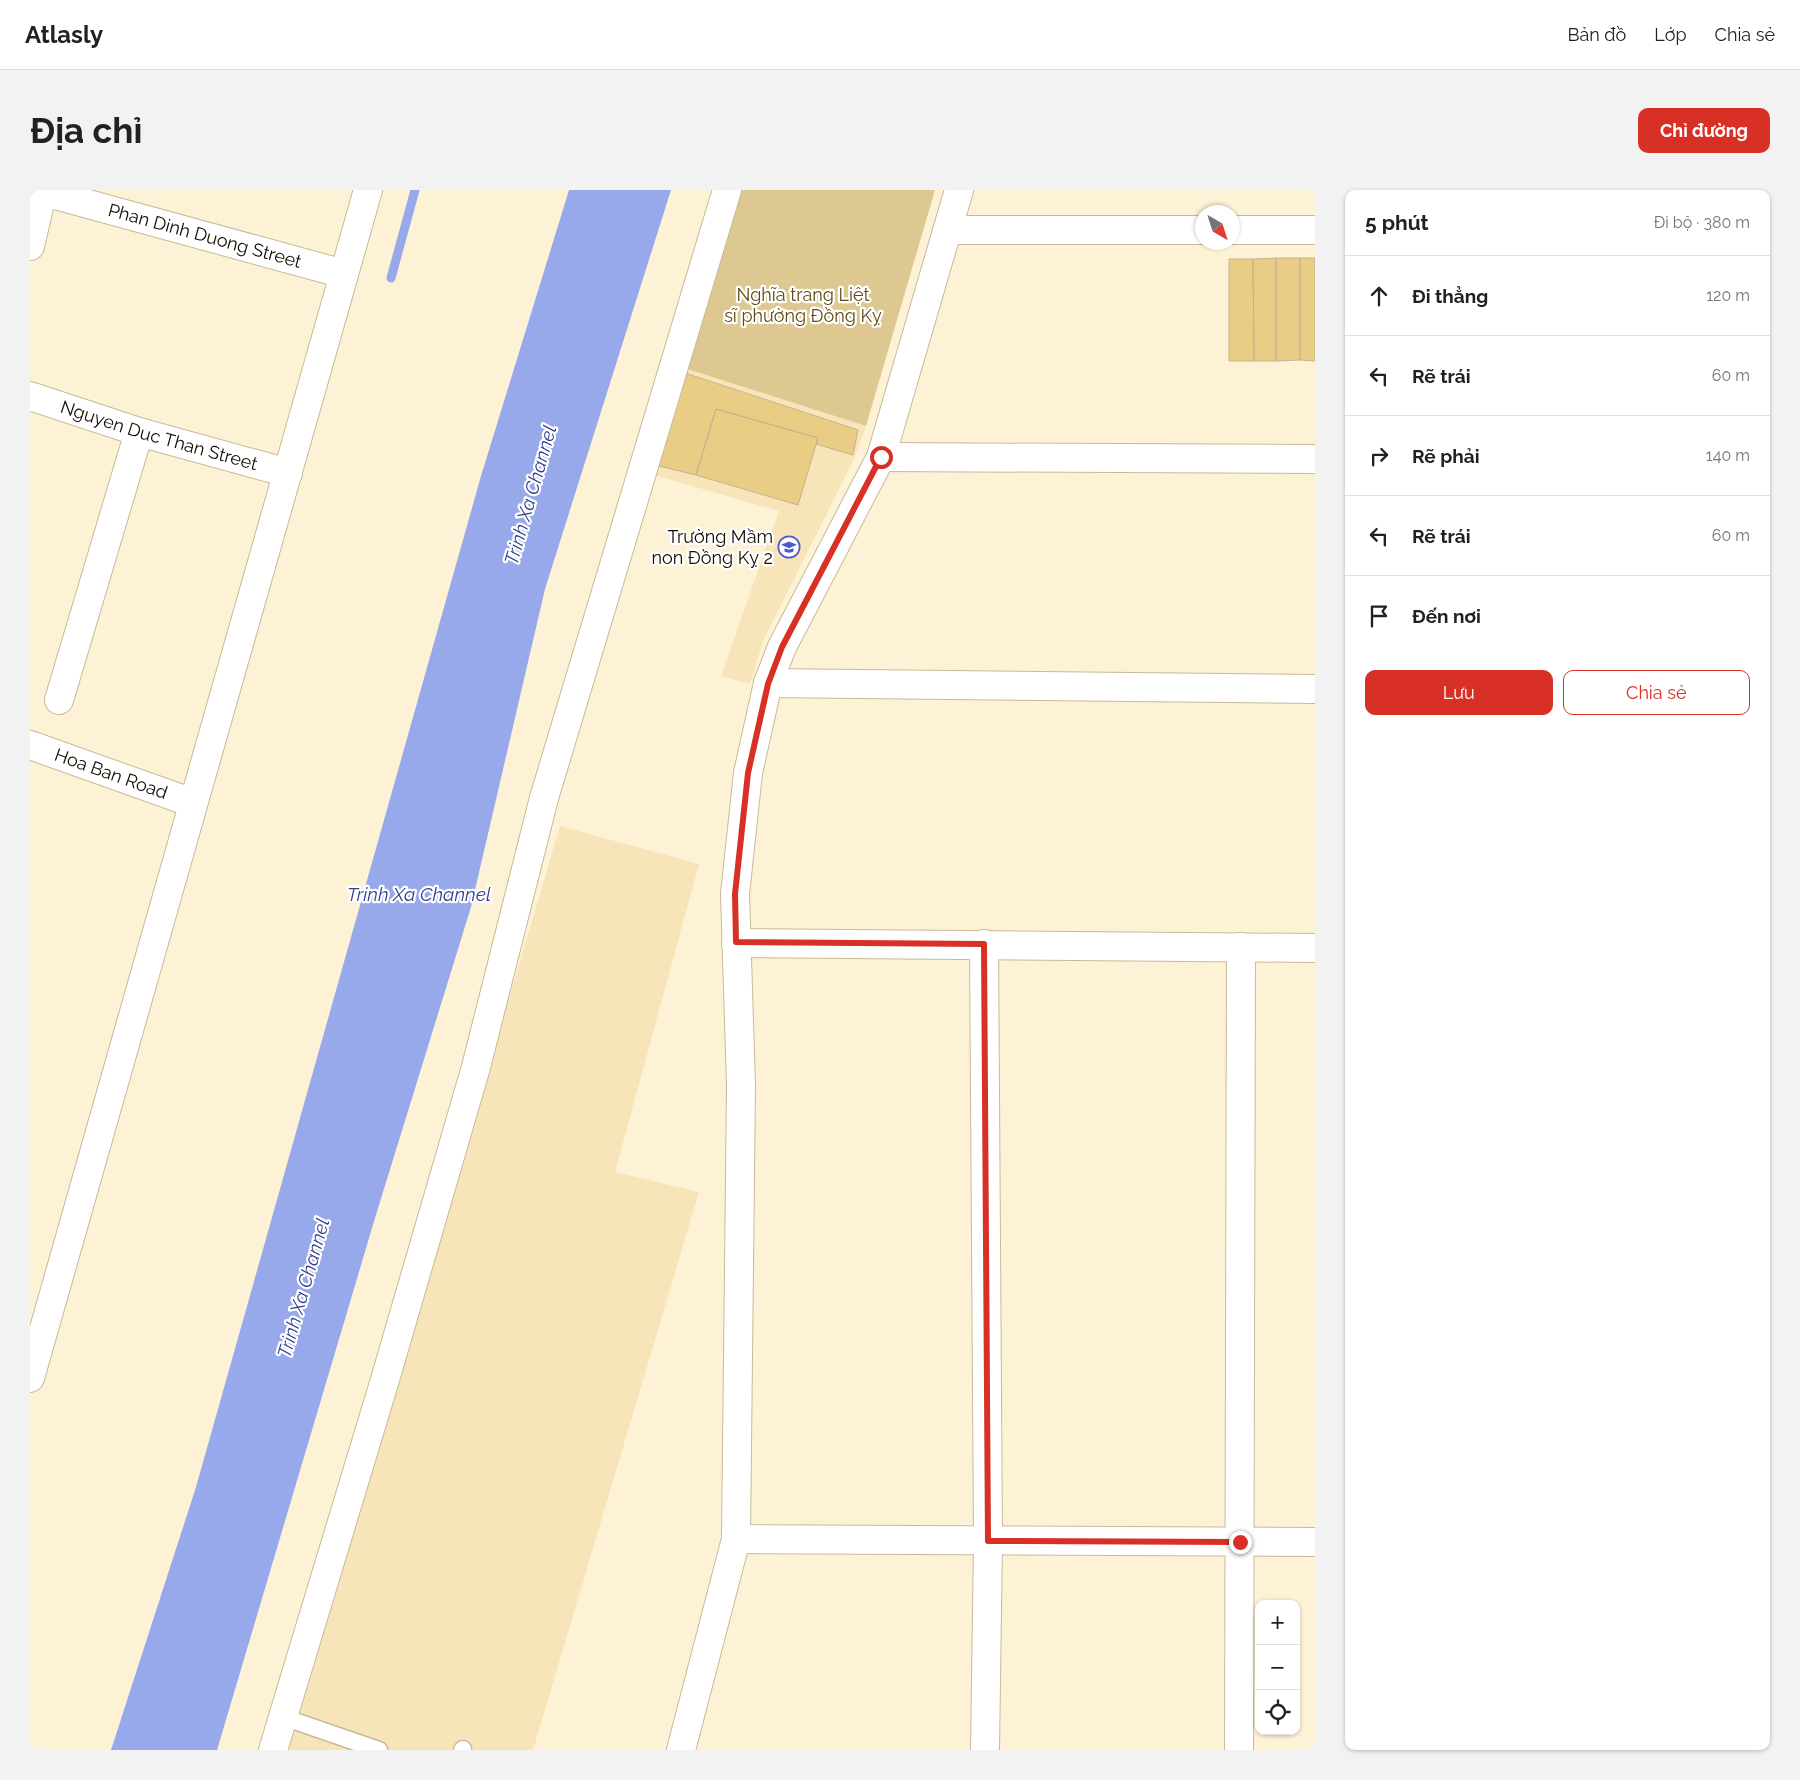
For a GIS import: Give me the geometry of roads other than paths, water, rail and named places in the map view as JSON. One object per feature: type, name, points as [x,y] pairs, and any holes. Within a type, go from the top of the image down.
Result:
[{"type":"street","points":[[30,1378],[368,190]]},
{"type":"street","points":[[273,1750],[384,1383],[476,1067],[544,798],[727,190]]},
{"type":"street","points":[[681,1750],[736,1539],[741,1085],[735,894],[748,773],[768,684],[782,647],[881,457],[959,190]]},
{"type":"street","points":[[30,246],[41,191]]},
{"type":"street","name":"Phan Dinh Duong Street","points":[[41,191],[344,274]]},
{"type":"street","points":[[948,230],[1195,230]]},
{"type":"street","points":[[1240,230],[1315,230]]},
{"type":"street","name":"Nguyen Duc Than Street","points":[[30,396],[139,432],[288,473]]},
{"type":"street","points":[[59,700],[139,432]]},
{"type":"street","points":[[881,457],[1315,459]]},
{"type":"street","points":[[768,684],[1315,689]]},
{"type":"street","name":"Hoa Ban Road","points":[[30,745],[193,803]]},
{"type":"street","points":[[736,942],[1315,948]]},
{"type":"street","points":[[984,944],[988,1541],[985,1750]]},
{"type":"street","points":[[1239,1750],[1240,947]]},
{"type":"street","points":[[736,1539],[1315,1542]]},
{"type":"lane","points":[[283,1717],[379,1750]]},
{"type":"water","name":"Trinh Xa Channel","points":[[569,190],[671,190],[545,589],[471,907],[375,1218],[217,1750],[111,1750],[196,1487],[481,476]]},
{"type":"waterway","points":[[391,278],[415,190]]},
{"type":"place","name":"Trường Mầm non Đồng Kỵ 2","points":[[789,547]]},
{"type":"park label","name":"Nghĩa trang Liệt sĩ phường Đồng Kỵ","points":[[803,305]]}]
